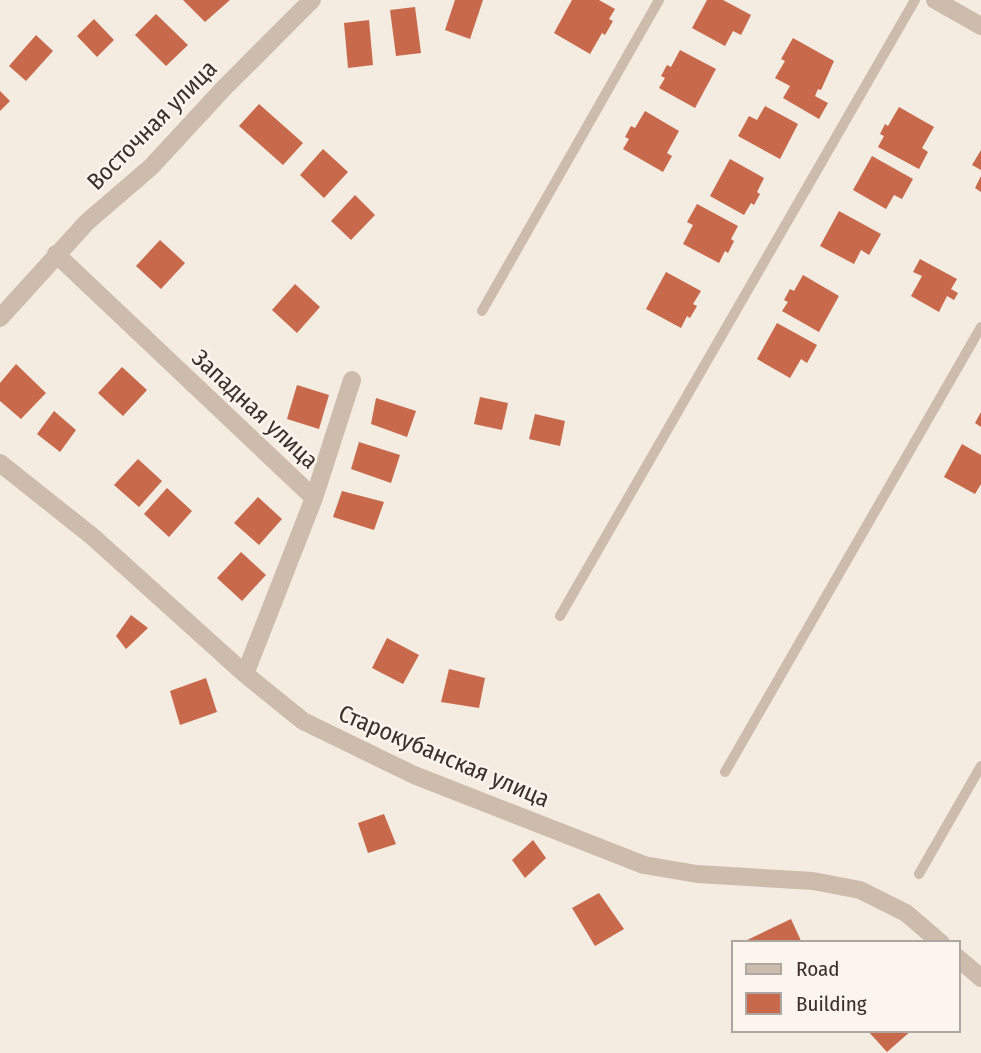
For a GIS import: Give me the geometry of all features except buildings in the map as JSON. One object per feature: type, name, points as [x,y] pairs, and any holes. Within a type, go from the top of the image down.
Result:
[{"type":"street","name":"Восточная улица","points":[[0,318],[87,222],[151,167],[224,88],[312,0]]},
{"type":"street","points":[[935,0],[981,26]]},
{"type":"street","name":"Западная улица","points":[[56,254],[314,498],[245,674]]},
{"type":"street","points":[[314,498],[352,380]]},
{"type":"street","name":"Старокубанская улица","points":[[0,463],[93,537],[245,674],[303,721],[414,775],[644,865],[696,874],[813,881],[860,891],[906,913],[939,941]]},
{"type":"street","points":[[960,960],[981,978]]},
{"type":"lane","points":[[482,311],[659,0]]},
{"type":"lane","points":[[560,615],[915,0]]},
{"type":"lane","points":[[724,772],[981,327]]},
{"type":"lane","points":[[919,874],[981,766]]}]
